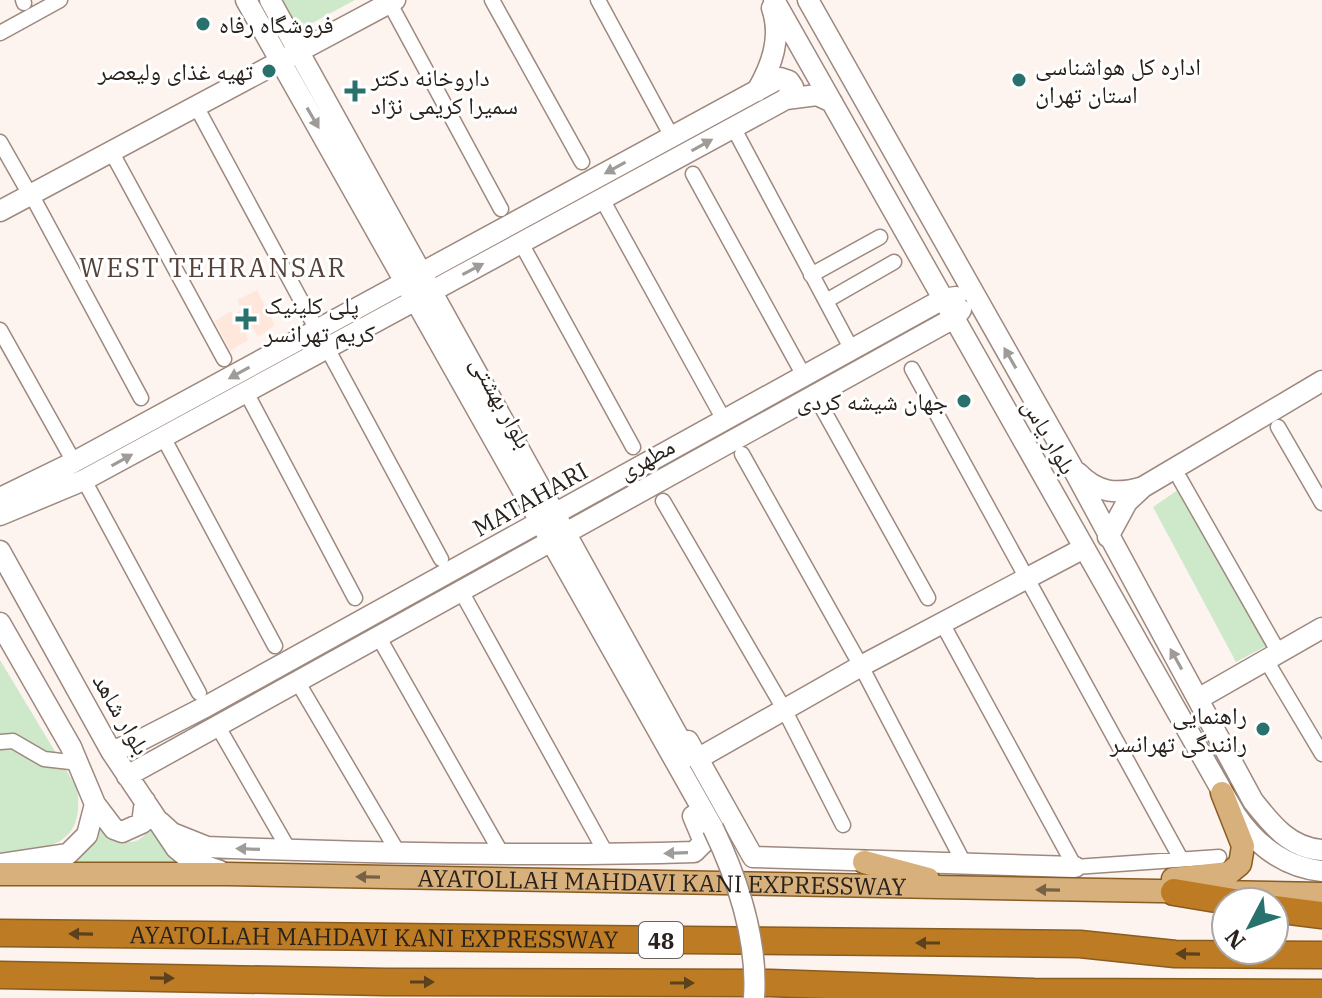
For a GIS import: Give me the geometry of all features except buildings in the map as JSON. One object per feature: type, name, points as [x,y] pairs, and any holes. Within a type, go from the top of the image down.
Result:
[{"type":"highway","points":[[1174,892],[1210,898]]},
{"type":"highway","points":[[1290,911],[1322,915]]},
{"type":"highway","name":"AYATOLLAH MAHDAVI KANI EXPRESSWAY","points":[[0,933],[1080,944],[1175,954],[1322,955]]},
{"type":"highway","name":"AYATOLLAH MAHDAVI KANI EXPRESSWAY","points":[[0,975],[385,982],[770,983],[1034,992],[1322,993]]},
{"type":"main road","points":[[1099,891],[1219,875],[1235,869],[1244,856],[1243,846],[1222,793]]},
{"type":"main road","points":[[864,862],[963,876]]},
{"type":"main road","name":"AYATOLLAH MAHDAVI KANI EXPRESSWAY","points":[[0,874],[963,876],[1099,891],[1322,894]]},
{"type":"street","points":[[0,33],[60,0]]},
{"type":"street","name":"بلوار بهشتی","points":[[246,0],[286,51],[547,518],[641,699],[720,830]]},
{"type":"street","name":"بلوار بهشتی","points":[[270,0],[286,51]]},
{"type":"street","points":[[492,0],[582,162]]},
{"type":"street","points":[[598,0],[672,137]]},
{"type":"street","points":[[757,91],[775,51],[777,23],[772,0]]},
{"type":"street","name":"بلوار یاس","points":[[772,0],[1235,814],[1258,842],[1280,859],[1317,860]]},
{"type":"street","name":"بلوار یاس","points":[[808,0],[1071,465],[1253,801],[1282,835],[1317,860]]},
{"type":"street","points":[[0,211],[28,190],[385,1],[501,209]]},
{"type":"street","points":[[0,200],[111,151],[196,106],[286,51]]},
{"type":"street","points":[[0,515],[419,286],[672,137],[783,78],[793,87],[786,99]]},
{"type":"street","points":[[419,286],[521,243],[786,99],[817,95],[832,102]]},
{"type":"street","points":[[196,106],[441,559]]},
{"type":"street","points":[[733,127],[852,350]]},
{"type":"street","points":[[0,142],[141,398]]},
{"type":"street","points":[[111,151],[224,359]]},
{"type":"street","points":[[693,174],[804,376]]},
{"type":"street","points":[[602,199],[724,420]]},
{"type":"street","points":[[811,275],[880,237]]},
{"type":"street","points":[[521,243],[633,447]]},
{"type":"street","points":[[826,301],[894,262]]},
{"type":"street","name":"MATAHARI","points":[[111,751],[145,738],[943,299],[974,295]]},
{"type":"street","name":"مطهری","points":[[127,776],[954,318],[974,295]]},
{"type":"street","points":[[0,330],[199,693]]},
{"type":"street","points":[[0,498],[79,471],[163,437],[246,392],[322,339]]},
{"type":"street","points":[[912,369],[1181,859]]},
{"type":"street","points":[[1108,537],[1127,502],[1143,487],[1322,381]]},
{"type":"street","points":[[246,392],[355,598]]},
{"type":"street","points":[[815,395],[928,598]]},
{"type":"street","points":[[1278,427],[1322,503]]},
{"type":"street","points":[[163,437],[275,646]]},
{"type":"street","points":[[742,454],[861,666],[963,876],[1219,857]]},
{"type":"street","points":[[1071,465],[1090,485],[1107,492],[1125,492],[1143,487]]},
{"type":"street","points":[[1180,479],[1322,754]]},
{"type":"street","points":[[663,501],[784,709],[843,825]]},
{"type":"street","name":"بلوار بهشتی","points":[[557,537],[640,667],[720,830]]},
{"type":"street","points":[[699,758],[861,666],[1084,548]]},
{"type":"street","name":"بلوار شاهد","points":[[0,551],[127,776],[184,856],[227,874]]},
{"type":"street","points":[[461,591],[607,855]]},
{"type":"street","points":[[0,623],[79,763],[95,804],[114,829],[122,832],[142,823],[145,801]]},
{"type":"street","points":[[942,623],[1075,867]]},
{"type":"street","points":[[1198,699],[1322,628]]},
{"type":"street","points":[[378,636],[503,856]]},
{"type":"street","points":[[640,667],[699,758],[753,857],[864,862]]},
{"type":"street","points":[[297,681],[399,854]]},
{"type":"street","points":[[160,822],[172,833],[207,847],[503,856],[694,852],[704,842],[661,755],[641,699]]},
{"type":"street","points":[[217,725],[289,850]]},
{"type":"street","points":[[145,738],[157,759]]},
{"type":"street","points":[[0,742],[13,741],[44,759],[79,763]]},
{"type":"street","points":[[1235,814],[1249,816],[1254,810],[1253,801]]},
{"type":"street","points":[[0,864],[68,854],[87,835],[95,804]]},
{"type":"street","points":[[720,830],[743,904],[752,950],[754,998]]},
{"type":"street","points":[[720,830],[756,919],[764,998]]},
{"type":"shaded area","name":"پلی کلینیک کریم تهرانسر","points":[[257,290],[275,325],[258,337],[254,329],[246,333],[248,340],[230,351],[215,321],[231,311],[233,315],[241,310],[237,300]]},
{"type":"green space","points":[[283,0],[355,0],[299,30]]},
{"type":"green space","points":[[1178,490],[1268,645],[1236,662],[1153,507]]},
{"type":"green space","points":[[0,660],[77,788],[78,808],[69,834],[59,841],[33,850],[0,854]]},
{"type":"green space","points":[[99,821],[113,835],[128,842],[141,838],[153,821],[195,867],[54,864]]},
{"type":"place","name":"فروشگاه رفاه","points":[[203,24]]},
{"type":"place","name":"تهیه غذای ولیعصر","points":[[269,71]]},
{"type":"place","name":"اداره کل هواشناسی استان تهران","points":[[1019,80]]},
{"type":"place","name":"داروخانه دکتر سمیرا کریمی نژاد","points":[[355,91]]},
{"type":"place","name":"پلی کلینیک کریم تهرانسر","points":[[246,319]]},
{"type":"place","name":"جهان شیشه کردی","points":[[964,401]]},
{"type":"place","name":"راهنمایی رانندگی تهرانسر","points":[[1263,729]]},
{"type":"district","name":"WEST TEHRANSAR","points":[[213,267]]}]
